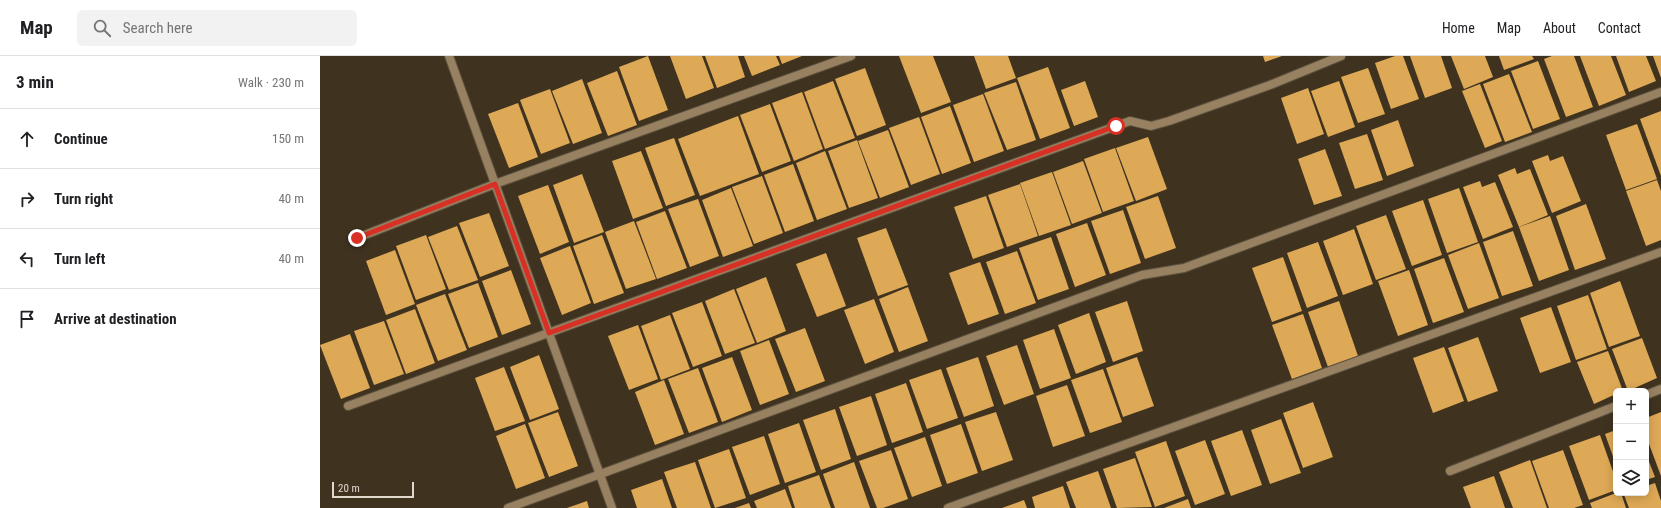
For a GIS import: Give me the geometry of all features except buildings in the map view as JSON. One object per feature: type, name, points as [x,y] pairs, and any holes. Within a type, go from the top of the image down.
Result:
[{"type":"street","points":[[449,56],[612,508]]},
{"type":"street","points":[[357,238],[495,184],[851,56]]},
{"type":"street","points":[[348,406],[1130,121],[1151,126],[1169,121],[1270,85],[1341,56]]},
{"type":"street","points":[[508,508],[1142,275],[1184,268],[1661,92]]},
{"type":"street","points":[[948,508],[1661,252]]},
{"type":"street","points":[[1649,394],[1661,389]]},
{"type":"street","points":[[1450,471],[1613,407]]},
{"type":"route","points":[[357,238],[495,184],[549,333],[1116,126]]}]
